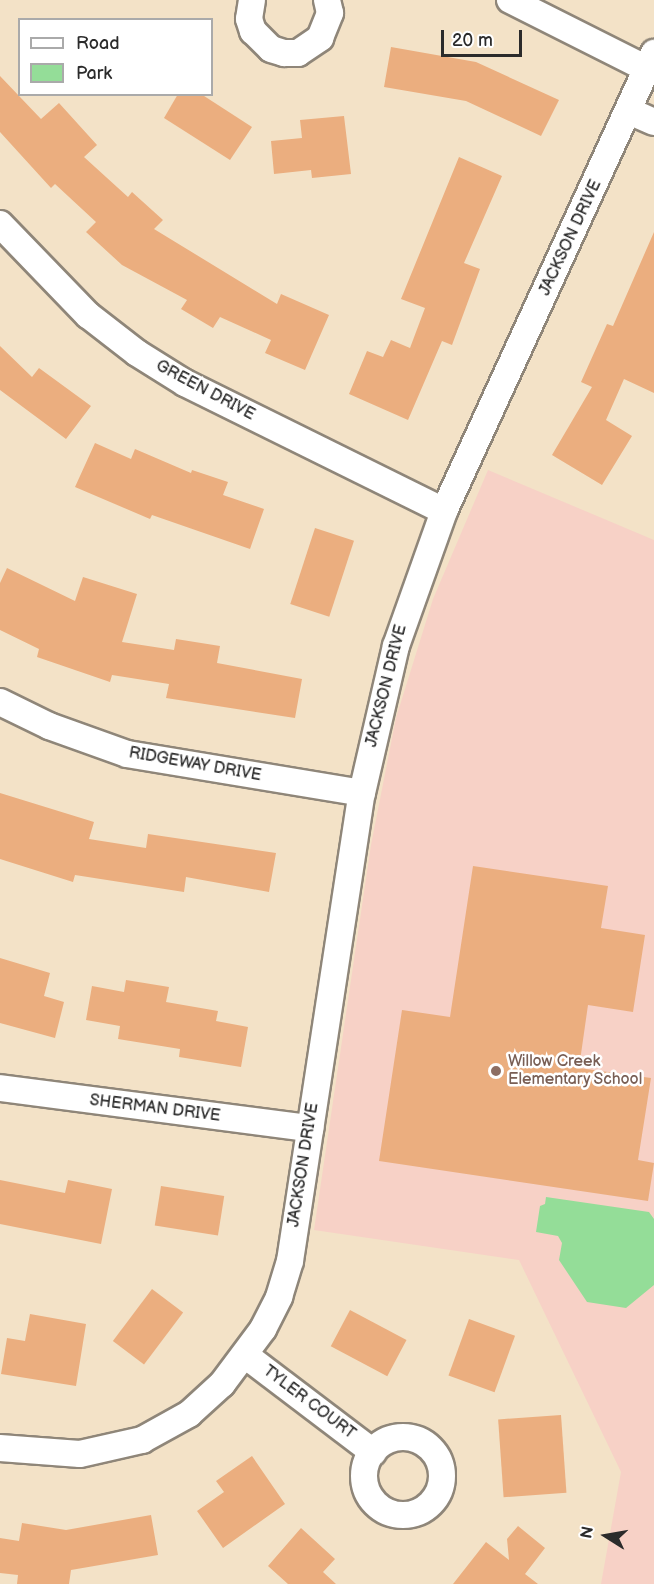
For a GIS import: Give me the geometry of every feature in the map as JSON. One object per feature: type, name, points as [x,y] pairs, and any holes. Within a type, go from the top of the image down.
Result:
[{"type":"street","points":[[252,0],[249,19],[253,31],[271,49],[284,53],[310,48],[320,38],[330,13],[327,0]]},
{"type":"street","points":[[510,0],[650,61]]},
{"type":"street","name":"JACKSON DRIVE","points":[[0,1448],[80,1454],[142,1440],[189,1414],[245,1355],[279,1297],[290,1261],[362,793],[396,645],[444,511],[650,61]]},
{"type":"street","points":[[629,111],[654,123]]},
{"type":"street","name":"GREEN DRIVE","points":[[0,224],[88,315],[137,353],[185,383],[444,511]]},
{"type":"street","name":"RIDGEWAY DRIVE","points":[[0,702],[49,726],[127,754],[362,793]]},
{"type":"street","name":"SHERMAN DRIVE","points":[[0,1088],[310,1128]]},
{"type":"street","name":"TYLER COURT","points":[[245,1355],[373,1452]]},
{"type":"shaded area","name":"Willow Creek Elementary School","points":[[488,470],[654,540],[654,1584],[601,1584],[621,1472],[519,1260],[314,1230],[371,845],[396,718],[433,599]]},
{"type":"green space","points":[[546,1197],[649,1212],[654,1219],[654,1285],[626,1308],[587,1302],[559,1260],[562,1243],[558,1236],[536,1232],[540,1206],[545,1204]]},
{"type":"building","points":[[391,47],[476,62],[559,100],[541,136],[466,101],[384,87]]},
{"type":"building","points":[[0,76],[41,119],[59,103],[97,145],[84,157],[128,197],[132,192],[163,220],[154,229],[277,304],[281,294],[329,315],[305,370],[265,353],[271,340],[220,317],[213,328],[181,309],[187,300],[122,265],[86,232],[96,222],[55,184],[51,188],[0,132]]},
{"type":"building","points":[[177,96],[204,96],[252,127],[230,160],[164,118]]},
{"type":"building","points":[[344,116],[351,174],[312,178],[311,170],[274,174],[271,141],[302,138],[300,120]]},
{"type":"building","points":[[459,157],[502,176],[464,263],[480,269],[452,345],[442,341],[408,420],[349,394],[367,351],[383,357],[391,340],[410,348],[425,308],[401,299]]},
{"type":"building","points":[[654,232],[654,393],[624,379],[606,420],[632,436],[602,485],[552,455],[592,387],[581,382],[607,324],[613,326]]},
{"type":"building","points":[[0,346],[32,377],[39,368],[91,406],[66,439],[0,390]]},
{"type":"building","points":[[95,443],[131,459],[135,449],[191,473],[192,470],[228,482],[223,495],[264,509],[250,549],[152,515],[150,519],[75,487]]},
{"type":"building","points":[[315,528],[354,541],[329,617],[290,604]]},
{"type":"building","points":[[7,568],[75,601],[83,577],[137,594],[122,642],[174,650],[176,639],[220,646],[217,663],[302,679],[295,718],[166,698],[169,684],[112,675],[110,682],[37,657],[39,649],[0,630],[0,583]]},
{"type":"building","points":[[0,793],[94,822],[89,839],[146,848],[148,834],[276,853],[269,892],[186,877],[184,892],[75,875],[73,882],[0,859]]},
{"type":"building","points":[[473,866],[608,886],[601,928],[645,935],[633,1012],[588,1005],[579,1068],[651,1078],[638,1160],[654,1163],[648,1201],[379,1161],[402,1010],[450,1017]]},
{"type":"building","points":[[0,958],[50,973],[44,996],[64,1002],[55,1038],[0,1023]]},
{"type":"building","points":[[126,980],[169,987],[166,1002],[218,1011],[216,1021],[248,1027],[241,1067],[179,1057],[180,1049],[118,1039],[120,1026],[86,1020],[92,986],[124,992]]},
{"type":"building","points":[[0,1180],[65,1193],[68,1180],[112,1189],[101,1244],[0,1224]]},
{"type":"building","points":[[161,1186],[224,1196],[218,1236],[155,1226]]},
{"type":"building","points":[[152,1289],[183,1312],[144,1364],[113,1341]]},
{"type":"building","points":[[350,1310],[407,1340],[387,1376],[331,1346]]},
{"type":"building","points":[[30,1314],[86,1324],[76,1386],[1,1374],[7,1338],[25,1341]]},
{"type":"building","points":[[469,1319],[515,1336],[495,1392],[448,1375]]},
{"type":"building","points":[[561,1415],[566,1493],[504,1497],[498,1419]]},
{"type":"building","points":[[252,1456],[285,1504],[223,1548],[197,1511],[224,1492],[216,1481]]},
{"type":"building","points":[[151,1515],[158,1555],[71,1570],[69,1584],[17,1584],[18,1575],[0,1573],[0,1538],[19,1541],[22,1523],[66,1530]]},
{"type":"building","points":[[518,1526],[545,1548],[525,1574],[538,1584],[453,1584],[486,1542],[509,1560],[507,1539]]},
{"type":"building","points":[[301,1528],[335,1559],[323,1572],[336,1584],[288,1584],[268,1566]]},
{"type":"place","name":"Willow Creek Elementary School","points":[[496,1071]]}]
